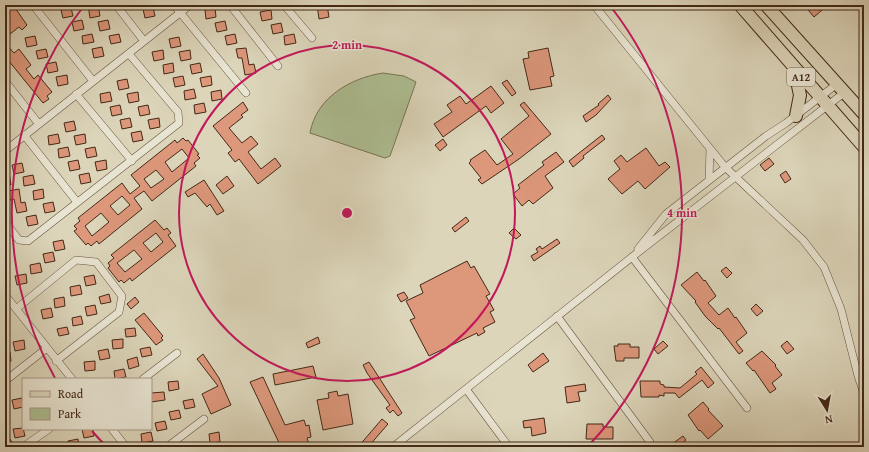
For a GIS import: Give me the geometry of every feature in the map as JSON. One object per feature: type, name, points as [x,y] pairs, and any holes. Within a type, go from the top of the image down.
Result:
[{"type":"main road","name":"A12","points":[[740,5],[864,147]]},
{"type":"main road","name":"A12","points":[[766,5],[864,114]]},
{"type":"main road","points":[[793,67],[798,80],[800,95],[796,116]]},
{"type":"street","points":[[33,5],[93,81]]},
{"type":"street","points":[[116,5],[144,41]]},
{"type":"street","points":[[174,5],[246,93]]},
{"type":"street","points":[[5,151],[190,5]]},
{"type":"street","points":[[230,5],[278,66]]},
{"type":"street","points":[[284,5],[312,38]]},
{"type":"street","points":[[594,5],[725,167],[803,240],[824,267],[841,309],[864,394]]},
{"type":"street","points":[[5,222],[19,240],[28,242],[179,123],[178,112],[129,54]]},
{"type":"street","points":[[5,81],[38,124]]},
{"type":"street","points":[[632,257],[666,214],[766,136],[796,116],[823,101],[841,88]]},
{"type":"street","points":[[393,447],[632,257],[794,131],[823,101],[841,88]]},
{"type":"street","points":[[76,94],[132,161]]},
{"type":"street","points":[[786,123],[794,131]]},
{"type":"street","points":[[24,135],[77,202]]},
{"type":"street","points":[[709,180],[710,148]]},
{"type":"street","points":[[632,257],[747,408]]},
{"type":"street","points":[[16,309],[76,260],[96,262],[122,296],[119,312],[56,361]]},
{"type":"street","points":[[5,297],[71,378]]},
{"type":"street","points":[[558,316],[650,442]]},
{"type":"street","points":[[5,381],[47,348]]},
{"type":"street","points":[[144,378],[177,353]]},
{"type":"street","points":[[466,389],[509,447]]},
{"type":"street","points":[[166,447],[204,419]]},
{"type":"street","points":[[24,447],[48,430]]},
{"type":"street","points":[[113,430],[126,447]]},
{"type":"green space","points":[[383,73],[404,76],[416,82],[390,156],[385,158],[310,133],[319,110],[336,92],[359,80]]},
{"type":"building","points":[[7,5],[13,5],[27,25],[22,30],[19,27],[5,38],[5,7]]},
{"type":"building","points":[[88,5],[98,5],[100,16],[90,18]]},
{"type":"building","points":[[317,5],[327,5],[329,17],[319,19]]},
{"type":"building","points":[[804,5],[828,5],[814,17]]},
{"type":"building","points":[[153,7],[155,16],[145,18],[143,9]]},
{"type":"building","points":[[71,8],[73,16],[63,18],[61,10]]},
{"type":"building","points":[[215,8],[216,17],[206,19],[205,10]]},
{"type":"building","points":[[271,10],[272,19],[262,21],[260,12]]},
{"type":"building","points":[[82,20],[84,29],[74,31],[72,22]]},
{"type":"building","points":[[108,20],[110,29],[100,31],[98,22]]},
{"type":"building","points":[[225,21],[227,30],[217,32],[215,23]]},
{"type":"building","points":[[281,23],[283,32],[273,34],[271,25]]},
{"type":"building","points":[[92,34],[94,42],[83,44],[82,36]]},
{"type":"building","points":[[119,34],[121,42],[111,44],[109,36]]},
{"type":"building","points":[[235,34],[237,43],[227,45],[225,36]]},
{"type":"building","points":[[294,34],[296,43],[285,45],[284,36]]},
{"type":"building","points":[[35,36],[37,45],[27,47],[25,38]]},
{"type":"building","points":[[179,37],[181,46],[171,48],[169,39]]},
{"type":"building","points":[[5,43],[14,53],[19,49],[31,65],[26,69],[34,79],[38,75],[52,92],[47,96],[49,99],[43,103],[8,60],[10,60],[5,54]]},
{"type":"building","points":[[102,47],[104,56],[94,58],[92,49]]},
{"type":"building","points":[[246,48],[249,65],[254,64],[256,73],[245,75],[242,58],[238,58],[236,49]]},
{"type":"building","points":[[548,48],[554,76],[550,77],[552,86],[530,90],[523,59],[529,58],[528,52]]},
{"type":"building","points":[[46,49],[48,57],[38,59],[36,51]]},
{"type":"building","points":[[163,50],[164,59],[154,61],[152,52]]},
{"type":"building","points":[[190,50],[191,59],[181,61],[179,52]]},
{"type":"building","points":[[56,62],[58,71],[48,73],[46,64]]},
{"type":"building","points":[[173,63],[174,72],[164,74],[163,65]]},
{"type":"building","points":[[200,63],[202,72],[192,74],[190,65]]},
{"type":"building","points":[[67,75],[68,84],[58,86],[56,77]]},
{"type":"building","points":[[183,76],[185,85],[175,87],[173,78]]},
{"type":"building","points":[[211,76],[212,85],[202,87],[200,78]]},
{"type":"building","points":[[127,79],[129,88],[119,90],[117,81]]},
{"type":"building","points":[[507,80],[516,93],[512,96],[502,83]]},
{"type":"building","points":[[491,86],[504,103],[491,113],[486,106],[443,137],[434,124],[452,112],[447,105],[460,96],[466,104]]},
{"type":"building","points":[[194,89],[196,98],[185,100],[184,91]]},
{"type":"building","points":[[221,90],[222,99],[212,101],[211,92]]},
{"type":"building","points":[[110,92],[112,101],[101,103],[100,94]]},
{"type":"building","points":[[138,92],[139,101],[129,103],[127,94]]},
{"type":"building","points":[[608,95],[611,99],[596,115],[586,122],[583,116],[599,105],[598,104]]},
{"type":"building","points":[[243,102],[248,110],[241,115],[243,117],[229,128],[242,143],[251,136],[258,144],[248,152],[261,169],[275,158],[281,166],[258,184],[239,159],[235,162],[228,153],[232,150],[213,126]]},
{"type":"building","points":[[524,102],[551,134],[519,159],[482,184],[478,180],[481,178],[469,163],[471,161],[470,160],[485,150],[497,165],[513,154],[501,139],[529,116],[520,105]]},
{"type":"building","points":[[204,103],[206,112],[195,114],[194,105]]},
{"type":"building","points":[[120,105],[122,114],[112,116],[110,107]]},
{"type":"building","points":[[148,105],[150,114],[140,116],[138,107]]},
{"type":"building","points":[[130,118],[132,127],[122,129],[120,120]]},
{"type":"building","points":[[159,118],[160,127],[150,129],[148,120]]},
{"type":"building","points":[[74,121],[76,130],[66,132],[64,123]]},
{"type":"building","points":[[141,131],[143,140],[133,142],[131,133]]},
{"type":"building","points":[[58,134],[60,143],[49,145],[48,136]]},
{"type":"building","points":[[85,134],[86,143],[76,145],[74,136]]},
{"type":"building","points":[[602,135],[605,139],[583,156],[584,158],[573,167],[569,161]]},
{"type":"building","points":[[183,138],[186,141],[188,140],[199,154],[197,155],[200,158],[194,163],[196,166],[152,201],[144,191],[134,198],[142,209],[99,244],[97,241],[91,246],[88,243],[86,245],[74,231],[77,229],[74,226],[80,221],[78,218],[122,183],[130,194],[140,186],[131,175],[175,140],[177,143]],"holes":[[[182,149],[189,158],[172,172],[165,162]],[[156,170],[164,179],[151,188],[144,179]],[[122,196],[130,205],[118,215],[110,206]],[[101,213],[109,222],[92,236],[85,226]]]},
{"type":"building","points":[[443,139],[447,145],[440,151],[435,145]]},
{"type":"building","points":[[68,147],[70,156],[59,158],[58,149]]},
{"type":"building","points":[[95,147],[97,156],[87,158],[85,149]]},
{"type":"building","points":[[646,148],[659,166],[665,162],[670,167],[645,189],[638,181],[622,194],[608,179],[620,169],[614,161],[621,155],[627,162]]},
{"type":"building","points":[[556,152],[564,162],[545,176],[553,188],[533,204],[529,200],[522,206],[513,194],[520,188],[518,185],[544,165],[542,162]]},
{"type":"building","points":[[769,158],[774,164],[765,171],[760,165]]},
{"type":"building","points":[[78,160],[80,169],[70,171],[68,162]]},
{"type":"building","points":[[106,160],[107,169],[97,171],[95,162]]},
{"type":"building","points":[[22,163],[24,172],[14,174],[12,165]]},
{"type":"building","points":[[8,167],[11,185],[5,186],[5,168]]},
{"type":"building","points":[[786,171],[791,179],[785,183],[780,175]]},
{"type":"building","points":[[89,173],[91,182],[81,184],[79,175]]},
{"type":"building","points":[[33,175],[35,184],[24,186],[23,177]]},
{"type":"building","points":[[227,176],[234,186],[223,194],[216,185]]},
{"type":"building","points":[[204,180],[224,211],[217,215],[210,204],[207,207],[195,193],[188,197],[185,192]]},
{"type":"building","points":[[19,189],[21,203],[25,202],[27,211],[17,213],[14,199],[10,200],[8,191]]},
{"type":"building","points":[[43,189],[44,198],[34,200],[33,191]]},
{"type":"building","points":[[53,202],[55,211],[45,213],[43,204]]},
{"type":"building","points":[[36,215],[38,224],[28,226],[26,217]]},
{"type":"building","points":[[466,217],[469,221],[455,232],[452,228]]},
{"type":"building","points":[[155,220],[164,230],[167,228],[171,233],[168,235],[176,246],[132,281],[130,278],[124,283],[121,280],[119,282],[108,268],[110,266],[108,263],[114,258],[111,255]],"holes":[[[156,233],[163,242],[151,252],[143,243]],[[134,250],[142,259],[125,272],[117,263]]]},
{"type":"building","points":[[514,228],[521,235],[516,239],[509,233]]},
{"type":"building","points":[[557,239],[560,243],[534,261],[531,256],[538,252],[536,249],[540,246],[542,249]]},
{"type":"building","points":[[63,240],[65,249],[55,251],[53,242]]},
{"type":"building","points":[[53,252],[55,261],[45,263],[43,254]]},
{"type":"building","points":[[467,261],[471,268],[474,266],[490,294],[486,296],[494,310],[490,312],[495,322],[483,328],[485,332],[478,336],[477,333],[429,356],[410,320],[415,318],[406,301],[423,293],[420,285]]},
{"type":"building","points":[[40,263],[42,272],[31,274],[30,265]]},
{"type":"building","points":[[726,267],[732,273],[727,278],[721,271]]},
{"type":"building","points":[[697,272],[704,281],[705,280],[716,296],[708,303],[719,315],[728,308],[747,333],[736,342],[743,351],[739,354],[719,328],[718,329],[705,316],[695,302],[696,301],[681,285]]},
{"type":"building","points":[[26,274],[27,283],[17,285],[15,276]]},
{"type":"building","points":[[94,275],[96,284],[86,286],[84,277]]},
{"type":"building","points":[[80,285],[82,294],[71,296],[70,287]]},
{"type":"building","points":[[404,292],[408,298],[401,302],[397,295]]},
{"type":"building","points":[[109,294],[111,302],[101,304],[99,297]]},
{"type":"building","points":[[64,297],[65,306],[55,308],[54,299]]},
{"type":"building","points":[[135,297],[139,302],[131,309],[127,304]]},
{"type":"building","points":[[756,304],[763,311],[757,316],[751,309]]},
{"type":"building","points":[[95,305],[97,314],[87,316],[85,307]]},
{"type":"building","points":[[51,308],[53,317],[43,319],[41,310]]},
{"type":"building","points":[[144,313],[163,336],[161,338],[163,340],[156,345],[135,320]]},
{"type":"building","points":[[81,316],[83,324],[73,326],[72,318]]},
{"type":"building","points":[[67,327],[69,334],[59,336],[57,329]]},
{"type":"building","points":[[135,328],[136,336],[126,337],[125,329]]},
{"type":"building","points":[[318,337],[320,343],[308,348],[306,343]]},
{"type":"building","points":[[123,339],[123,348],[113,349],[112,340]]},
{"type":"building","points":[[24,340],[25,349],[15,351],[13,342]]},
{"type":"building","points":[[663,341],[668,346],[658,354],[654,349]]},
{"type":"building","points":[[787,341],[794,349],[787,354],[781,346]]},
{"type":"building","points":[[618,344],[630,344],[630,347],[639,347],[639,358],[624,358],[624,361],[616,361],[614,346],[618,346]]},
{"type":"building","points":[[150,347],[152,355],[142,357],[140,349]]},
{"type":"building","points":[[108,349],[110,358],[100,360],[98,351]]},
{"type":"building","points":[[762,351],[776,365],[775,366],[782,375],[772,383],[776,389],[770,393],[754,370],[753,371],[746,363]]},
{"type":"building","points":[[10,352],[11,361],[5,363],[5,353]]},
{"type":"building","points":[[543,353],[549,361],[533,372],[528,365]]},
{"type":"building","points":[[203,354],[219,378],[231,405],[211,414],[202,394],[218,386],[197,359]]},
{"type":"building","points":[[137,357],[139,366],[129,369],[127,360]]},
{"type":"building","points":[[95,361],[95,370],[85,371],[84,362]]},
{"type":"building","points":[[369,362],[402,413],[398,416],[393,410],[390,413],[386,408],[390,405],[367,373],[363,365]]},
{"type":"building","points":[[313,366],[316,377],[275,385],[273,374]]},
{"type":"building","points":[[701,367],[714,383],[708,388],[702,380],[679,398],[675,393],[664,393],[664,396],[659,395],[659,397],[641,397],[640,381],[660,381],[660,384],[664,385],[664,387],[680,388],[697,374],[695,372]]},
{"type":"building","points":[[124,369],[126,377],[115,378],[114,371]]},
{"type":"building","points":[[263,377],[285,425],[304,420],[306,426],[309,425],[311,437],[307,438],[310,447],[281,447],[250,382]]},
{"type":"building","points":[[178,381],[179,389],[169,391],[168,382]]},
{"type":"building","points":[[585,384],[586,391],[578,392],[580,401],[567,403],[565,387]]},
{"type":"building","points":[[337,391],[338,396],[348,394],[353,424],[323,430],[317,400],[329,398],[328,393]]},
{"type":"building","points":[[164,392],[165,400],[152,402],[152,393]]},
{"type":"building","points":[[22,398],[22,407],[14,409],[12,400]]},
{"type":"building","points":[[193,399],[195,407],[185,409],[183,401]]},
{"type":"building","points":[[703,402],[709,409],[708,410],[723,426],[708,439],[700,430],[699,431],[688,415]]},
{"type":"building","points":[[179,410],[181,418],[171,420],[169,412]]},
{"type":"building","points":[[544,418],[546,433],[532,436],[531,427],[524,428],[523,421]]},
{"type":"building","points":[[382,419],[388,424],[368,447],[358,447]]},
{"type":"building","points":[[165,421],[167,429],[157,431],[155,423]]},
{"type":"building","points":[[587,424],[603,424],[603,427],[613,427],[613,439],[586,439]]},
{"type":"building","points":[[22,428],[25,436],[15,438],[13,429]]},
{"type":"building","points":[[82,430],[93,430],[94,436],[84,438]]},
{"type":"building","points":[[5,432],[14,445],[10,447],[5,447]]},
{"type":"building","points":[[151,432],[153,441],[142,443],[141,434]]},
{"type":"building","points":[[219,432],[220,442],[210,443],[209,434]]},
{"type":"building","points":[[683,436],[686,440],[678,447],[668,447]]},
{"type":"building","points":[[78,439],[79,447],[69,447],[68,441]]}]
